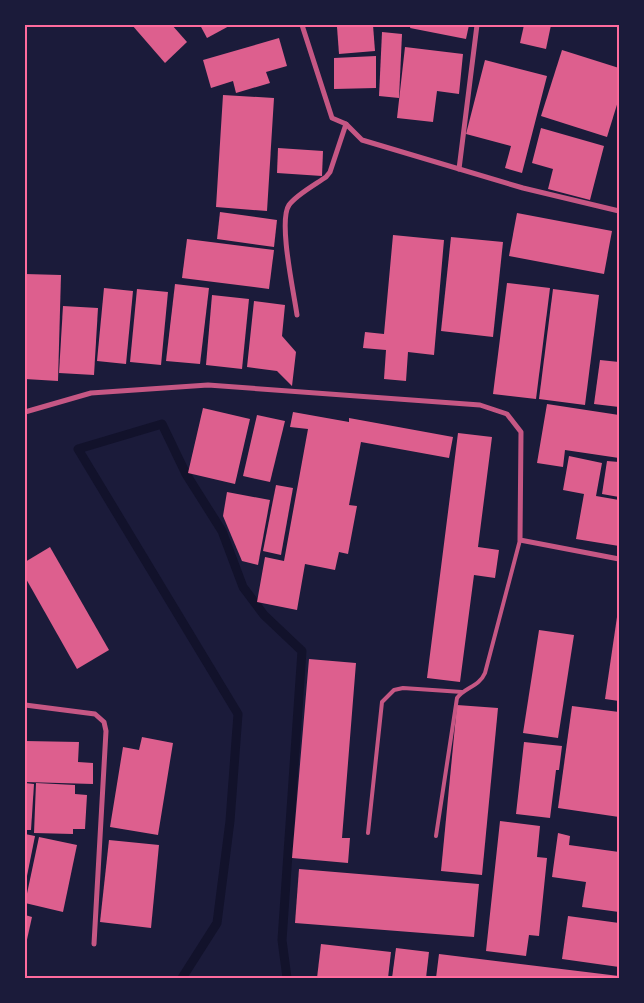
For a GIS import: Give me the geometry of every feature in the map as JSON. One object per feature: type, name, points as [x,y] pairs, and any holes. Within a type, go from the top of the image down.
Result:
[{"type":"street","points":[[302,25],[332,118],[346,124],[362,140],[523,188],[619,211]]},
{"type":"street","points":[[459,169],[477,25]]},
{"type":"street","points":[[297,315],[287,248],[286,212],[292,201],[326,177],[330,172],[346,124]]},
{"type":"street","points":[[25,412],[91,393],[208,385],[480,405],[507,414],[521,432],[520,540],[619,559]]},
{"type":"street","points":[[25,705],[94,714],[104,722],[106,731],[94,944]]},
{"type":"lane","points":[[436,836],[457,698],[462,692],[482,680],[486,673],[520,540]]},
{"type":"lane","points":[[368,833],[382,702],[394,690],[403,688],[462,692]]},
{"type":"building","points":[[132,25],[172,25],[187,42],[165,63]]},
{"type":"building","points":[[200,25],[231,25],[207,38]]},
{"type":"building","points":[[373,25],[375,51],[339,54],[337,27]]},
{"type":"building","points":[[411,25],[469,25],[466,39],[410,28]]},
{"type":"building","points":[[524,25],[551,25],[546,49],[520,43]]},
{"type":"building","points":[[382,32],[402,34],[399,98],[379,96]]},
{"type":"building","points":[[279,38],[287,66],[266,72],[270,83],[236,93],[233,81],[211,88],[203,60]]},
{"type":"building","points":[[405,47],[463,54],[459,94],[437,91],[433,122],[397,118]]},
{"type":"building","points":[[562,50],[619,68],[619,98],[607,137],[541,116]]},
{"type":"building","points":[[376,56],[376,88],[334,89],[334,58]]},
{"type":"building","points":[[485,60],[547,76],[522,173],[505,168],[511,146],[466,134]]},
{"type":"building","points":[[223,95],[274,98],[267,211],[216,207]]},
{"type":"building","points":[[541,128],[604,146],[590,200],[548,189],[553,169],[532,163]]},
{"type":"building","points":[[278,148],[323,151],[322,176],[277,173]]},
{"type":"building","points":[[220,212],[277,220],[274,247],[217,239]]},
{"type":"building","points":[[517,213],[612,231],[604,274],[509,256]]},
{"type":"building","points":[[393,235],[444,240],[434,355],[408,352],[406,381],[384,379],[386,350],[363,348],[365,332],[384,334]]},
{"type":"building","points":[[451,237],[503,242],[493,337],[441,331]]},
{"type":"building","points":[[187,239],[274,250],[269,289],[182,278]]},
{"type":"building","points":[[25,274],[61,275],[58,381],[25,379]]},
{"type":"building","points":[[507,283],[550,288],[536,399],[493,394]]},
{"type":"building","points":[[175,284],[209,288],[200,364],[166,361]]},
{"type":"building","points":[[104,288],[133,291],[126,364],[97,361]]},
{"type":"building","points":[[137,289],[168,292],[161,365],[130,362]]},
{"type":"building","points":[[553,289],[599,295],[585,405],[539,399]]},
{"type":"building","points":[[212,295],[249,299],[242,369],[206,365]]},
{"type":"building","points":[[254,301],[285,305],[282,336],[296,352],[292,386],[277,371],[247,367]]},
{"type":"building","points":[[63,306],[98,308],[94,375],[59,373]]},
{"type":"building","points":[[600,360],[619,362],[619,407],[594,404]]},
{"type":"building","points":[[547,404],[619,415],[619,458],[565,450],[563,467],[537,463]]},
{"type":"building","points":[[203,408],[250,419],[235,484],[188,473]]},
{"type":"building","points":[[293,412],[349,422],[349,418],[453,437],[449,458],[361,442],[349,505],[357,506],[348,554],[339,552],[335,570],[305,564],[297,610],[257,602],[265,557],[284,561],[308,429],[290,427]]},
{"type":"building","points":[[257,415],[285,421],[270,482],[243,476]]},
{"type":"building","points":[[458,433],[492,437],[478,547],[499,550],[495,578],[474,575],[460,682],[427,678]]},
{"type":"building","points":[[569,456],[602,463],[596,496],[619,500],[619,546],[576,539],[584,494],[563,490]]},
{"type":"building","points":[[607,461],[619,462],[619,497],[602,494]]},
{"type":"building","points":[[276,485],[293,488],[281,555],[263,551]]},
{"type":"building","points":[[227,492],[270,500],[258,565],[242,561],[223,516]]},
{"type":"building","points":[[50,547],[109,650],[77,669],[25,577],[25,562]]},
{"type":"building","points":[[617,617],[619,618],[619,701],[605,699]]},
{"type":"building","points":[[539,630],[574,635],[558,738],[523,733]]},
{"type":"building","points":[[309,659],[356,663],[342,838],[350,838],[348,863],[292,858]]},
{"type":"building","points":[[457,705],[498,708],[482,875],[441,871]]},
{"type":"building","points":[[572,706],[619,712],[619,817],[558,808]]},
{"type":"building","points":[[142,737],[173,743],[158,835],[110,827],[123,747],[139,750]]},
{"type":"building","points":[[25,741],[79,742],[78,762],[93,763],[93,784],[25,782]]},
{"type":"building","points":[[524,742],[562,746],[559,770],[556,770],[550,818],[516,814]]},
{"type":"building","points":[[25,783],[34,784],[31,830],[25,830]]},
{"type":"building","points":[[36,783],[75,785],[75,794],[87,795],[85,829],[73,829],[73,834],[34,833]]},
{"type":"building","points":[[500,821],[540,826],[537,857],[547,858],[539,936],[529,935],[526,956],[486,951]]},
{"type":"building","points":[[558,833],[570,836],[569,845],[619,852],[619,912],[582,907],[586,882],[552,877]]},
{"type":"building","points":[[25,834],[35,836],[26,881],[25,881]]},
{"type":"building","points":[[39,837],[77,845],[63,912],[25,903]]},
{"type":"building","points":[[109,840],[159,845],[151,928],[100,922]]},
{"type":"building","points":[[299,869],[479,884],[474,937],[295,923]]},
{"type":"building","points":[[25,915],[32,917],[26,944],[25,944]]},
{"type":"building","points":[[568,916],[619,923],[619,967],[562,959]]},
{"type":"building","points":[[321,944],[391,952],[388,978],[317,978]]},
{"type":"building","points":[[396,948],[429,952],[426,978],[392,978]]},
{"type":"building","points":[[439,954],[619,976],[619,978],[436,978]]},
{"type":"waterway","points":[[182,978],[217,923],[230,821],[238,714],[78,449],[162,424],[186,474],[222,531],[243,587],[264,615],[302,651],[282,940],[287,978]]}]
